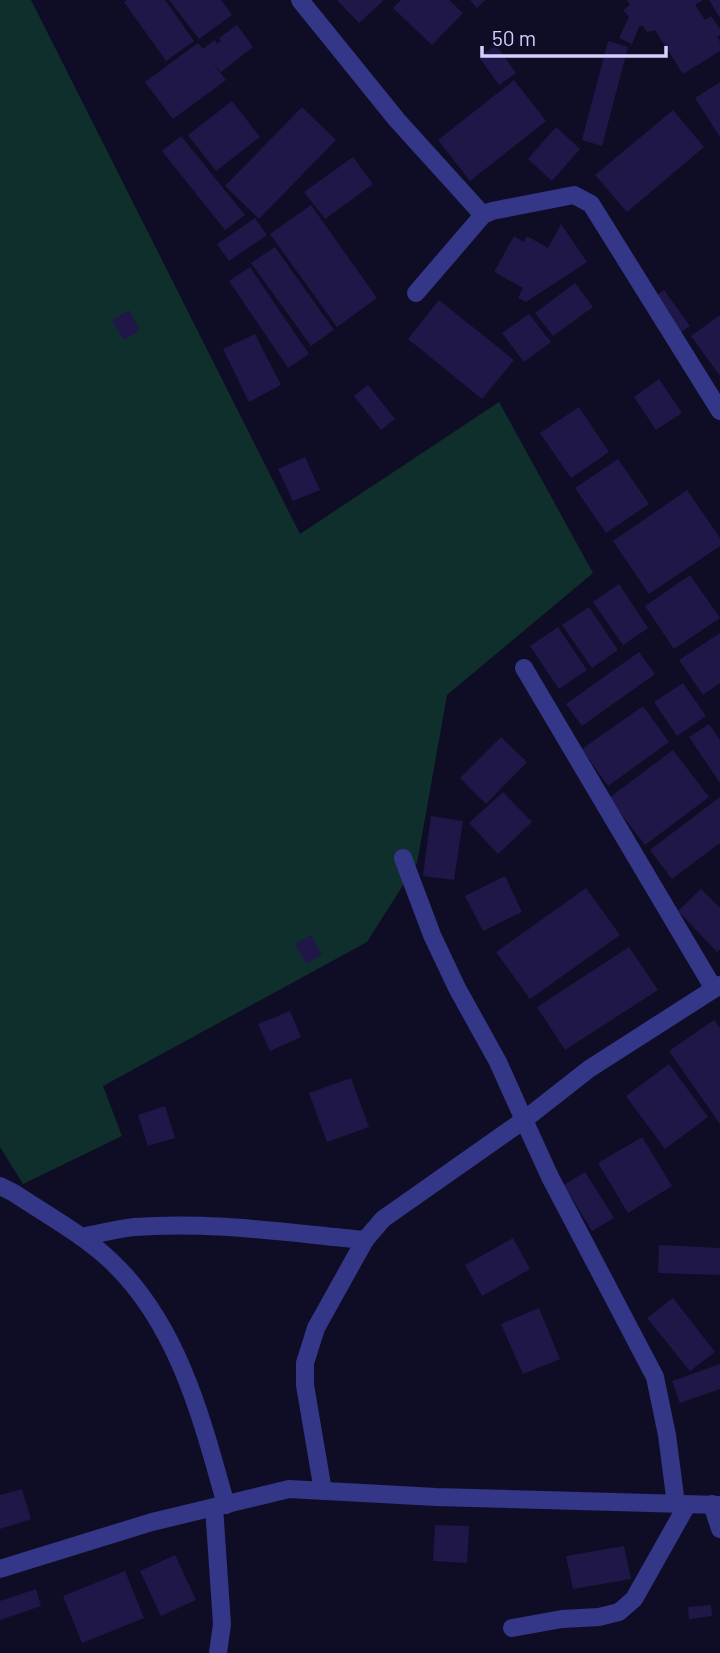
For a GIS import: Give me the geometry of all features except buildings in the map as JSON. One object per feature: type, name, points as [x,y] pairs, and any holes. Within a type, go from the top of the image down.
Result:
[{"type":"street","points":[[300,0],[397,120],[484,215]]},
{"type":"street","points":[[416,293],[484,215],[492,211],[574,195],[592,204],[720,411]]},
{"type":"street","points":[[323,1491],[305,1385],[305,1363],[316,1328],[365,1240],[383,1219],[524,1120],[589,1069],[717,987],[524,668]]},
{"type":"street","points":[[403,858],[432,935],[457,988],[498,1062],[550,1177],[655,1377],[682,1504],[634,1599],[619,1612],[512,1628]]},
{"type":"street","points":[[0,1186],[81,1237],[112,1262],[146,1299],[159,1320],[200,1413],[220,1506],[222,1624],[218,1653]]},
{"type":"street","points":[[81,1237],[131,1227],[181,1225],[224,1226],[365,1240]]},
{"type":"street","points":[[0,1569],[152,1522],[289,1489],[436,1497],[716,1505],[720,1529]]},
{"type":"green space","points":[[0,0],[31,0],[300,534],[499,402],[593,573],[447,695],[417,863],[367,942],[103,1086],[122,1136],[23,1184],[0,1147]]}]
